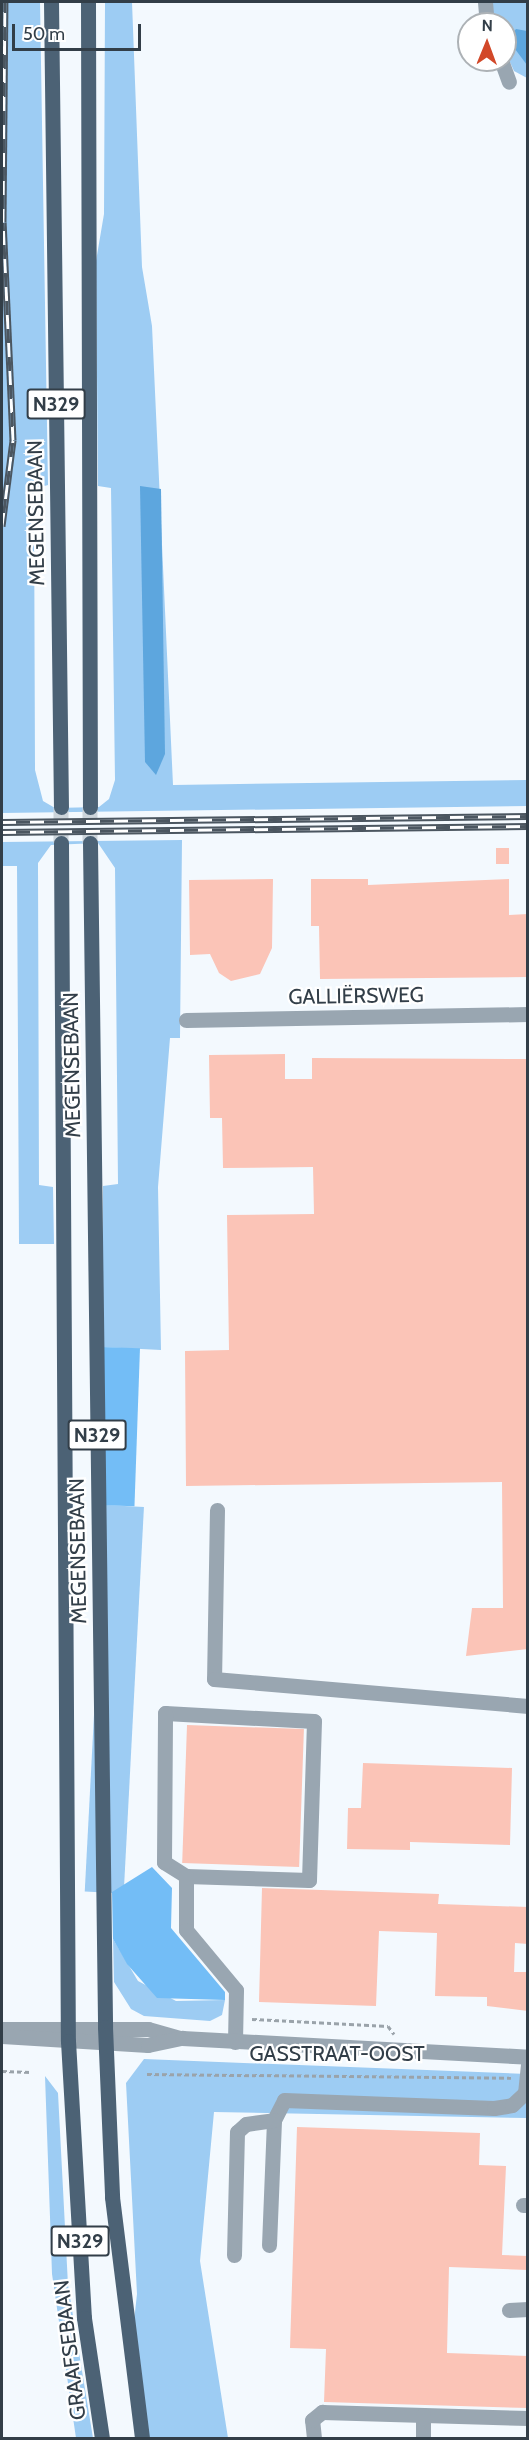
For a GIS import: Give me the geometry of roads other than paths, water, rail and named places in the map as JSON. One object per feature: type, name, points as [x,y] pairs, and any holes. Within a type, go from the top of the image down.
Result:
[{"type":"main road","name":"MEGENSEBAAN","points":[[51,2],[61,807]]},
{"type":"main road","name":"N329","points":[[88,2],[90,807]]},
{"type":"main road","name":"MEGENSEBAAN","points":[[61,843],[68,2034]]},
{"type":"main road","name":"MEGENSEBAAN","points":[[90,843],[105,2035]]},
{"type":"main road","name":"GRAAFSEBAAN","points":[[68,2034],[84,2318],[102,2439]]},
{"type":"main road","name":"N329","points":[[105,2035],[114,2209],[142,2439]]},
{"type":"street","points":[[505,72],[509,82]]},
{"type":"street","name":"GALLIËRSWEG","points":[[186,1020],[528,1014]]},
{"type":"street","points":[[217,1510],[214,1679],[528,1706]]},
{"type":"street","points":[[165,1713],[314,1720],[309,1880],[186,1876],[164,1863],[165,1713]]},
{"type":"street","points":[[186,1876],[186,1930],[236,1990],[235,2042]]},
{"type":"street","name":"GASSTRAAT-OOST","points":[[2,2029],[105,2035],[148,2029],[182,2038],[235,2042],[528,2057]]},
{"type":"street","name":"GASSTRAAT-OOST","points":[[2,2036],[68,2034]]},
{"type":"street","points":[[269,2245],[274,2120],[284,2100],[494,2108],[512,2105],[525,2092],[528,2063]]},
{"type":"street","points":[[234,2255],[237,2132],[246,2124],[274,2120]]},
{"type":"street","points":[[509,2310],[528,2310]]},
{"type":"street","points":[[314,2439],[312,2420],[322,2412],[528,2418]]},
{"type":"street","points":[[423,2415],[423,2439]]},
{"type":"tunnel","points":[[61,807],[61,843]]},
{"type":"tunnel","points":[[90,807],[90,843]]},
{"type":"railway","points":[[2,526],[13,440],[3,222],[5,2]]},
{"type":"railway","points":[[2,822],[528,816]]},
{"type":"railway","points":[[2,832],[528,826]]}]
